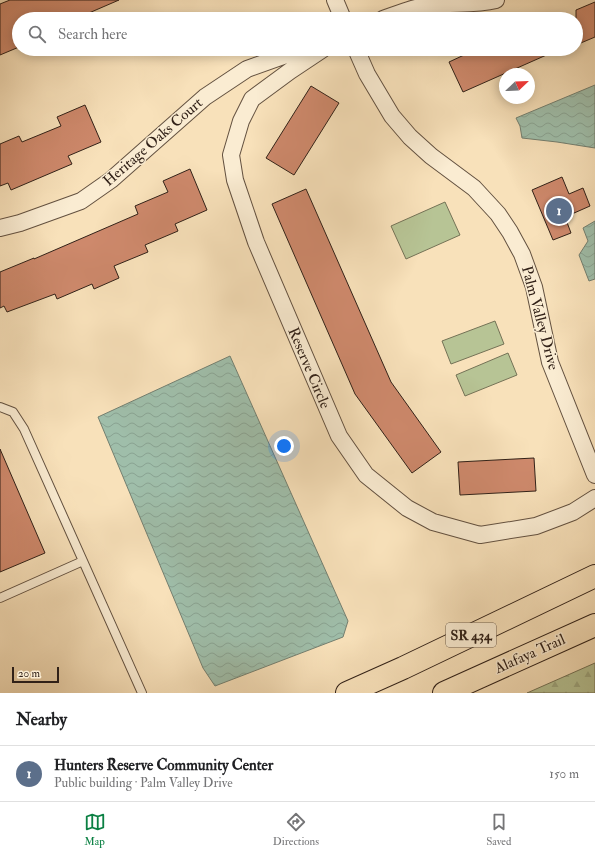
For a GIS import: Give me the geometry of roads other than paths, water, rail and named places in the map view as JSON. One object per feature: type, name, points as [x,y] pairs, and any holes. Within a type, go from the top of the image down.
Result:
[{"type":"main road","name":"SR 434","points":[[347,693],[403,668],[595,576]]},
{"type":"main road","name":"Alafaya Trail","points":[[444,693],[595,625]]},
{"type":"main road","points":[[371,693],[403,668]]},
{"type":"street","points":[[334,0],[340,12]]},
{"type":"street","points":[[402,12],[432,5],[481,4],[496,0]]},
{"type":"street","name":"Heritage Oaks Court","points":[[0,228],[20,223],[80,201],[112,180],[205,97],[247,69],[283,56]]},
{"type":"street","name":"Reserve Circle","points":[[313,56],[252,99],[241,121],[231,155],[235,180],[256,242],[339,436],[366,475],[407,508],[433,522],[480,535],[536,526],[574,512],[595,498]]},
{"type":"street","name":"Palm Valley Drive","points":[[359,56],[367,74],[392,116],[410,137],[431,156],[474,188],[498,214],[510,232],[522,254],[534,287],[550,362],[595,475]]},
{"type":"lane","points":[[0,407],[13,412],[24,429],[142,693]]},
{"type":"lane","points":[[0,598],[83,561]]},
{"type":"water","points":[[595,85],[595,148],[522,138],[520,126],[516,118]]},
{"type":"water","points":[[595,221],[595,279],[589,281],[579,255],[588,241],[583,228]]},
{"type":"water","points":[[230,356],[348,621],[343,637],[215,686],[203,668],[98,417]]},
{"type":"place","name":"Hunters Reserve Community Center","points":[[559,211]]}]
